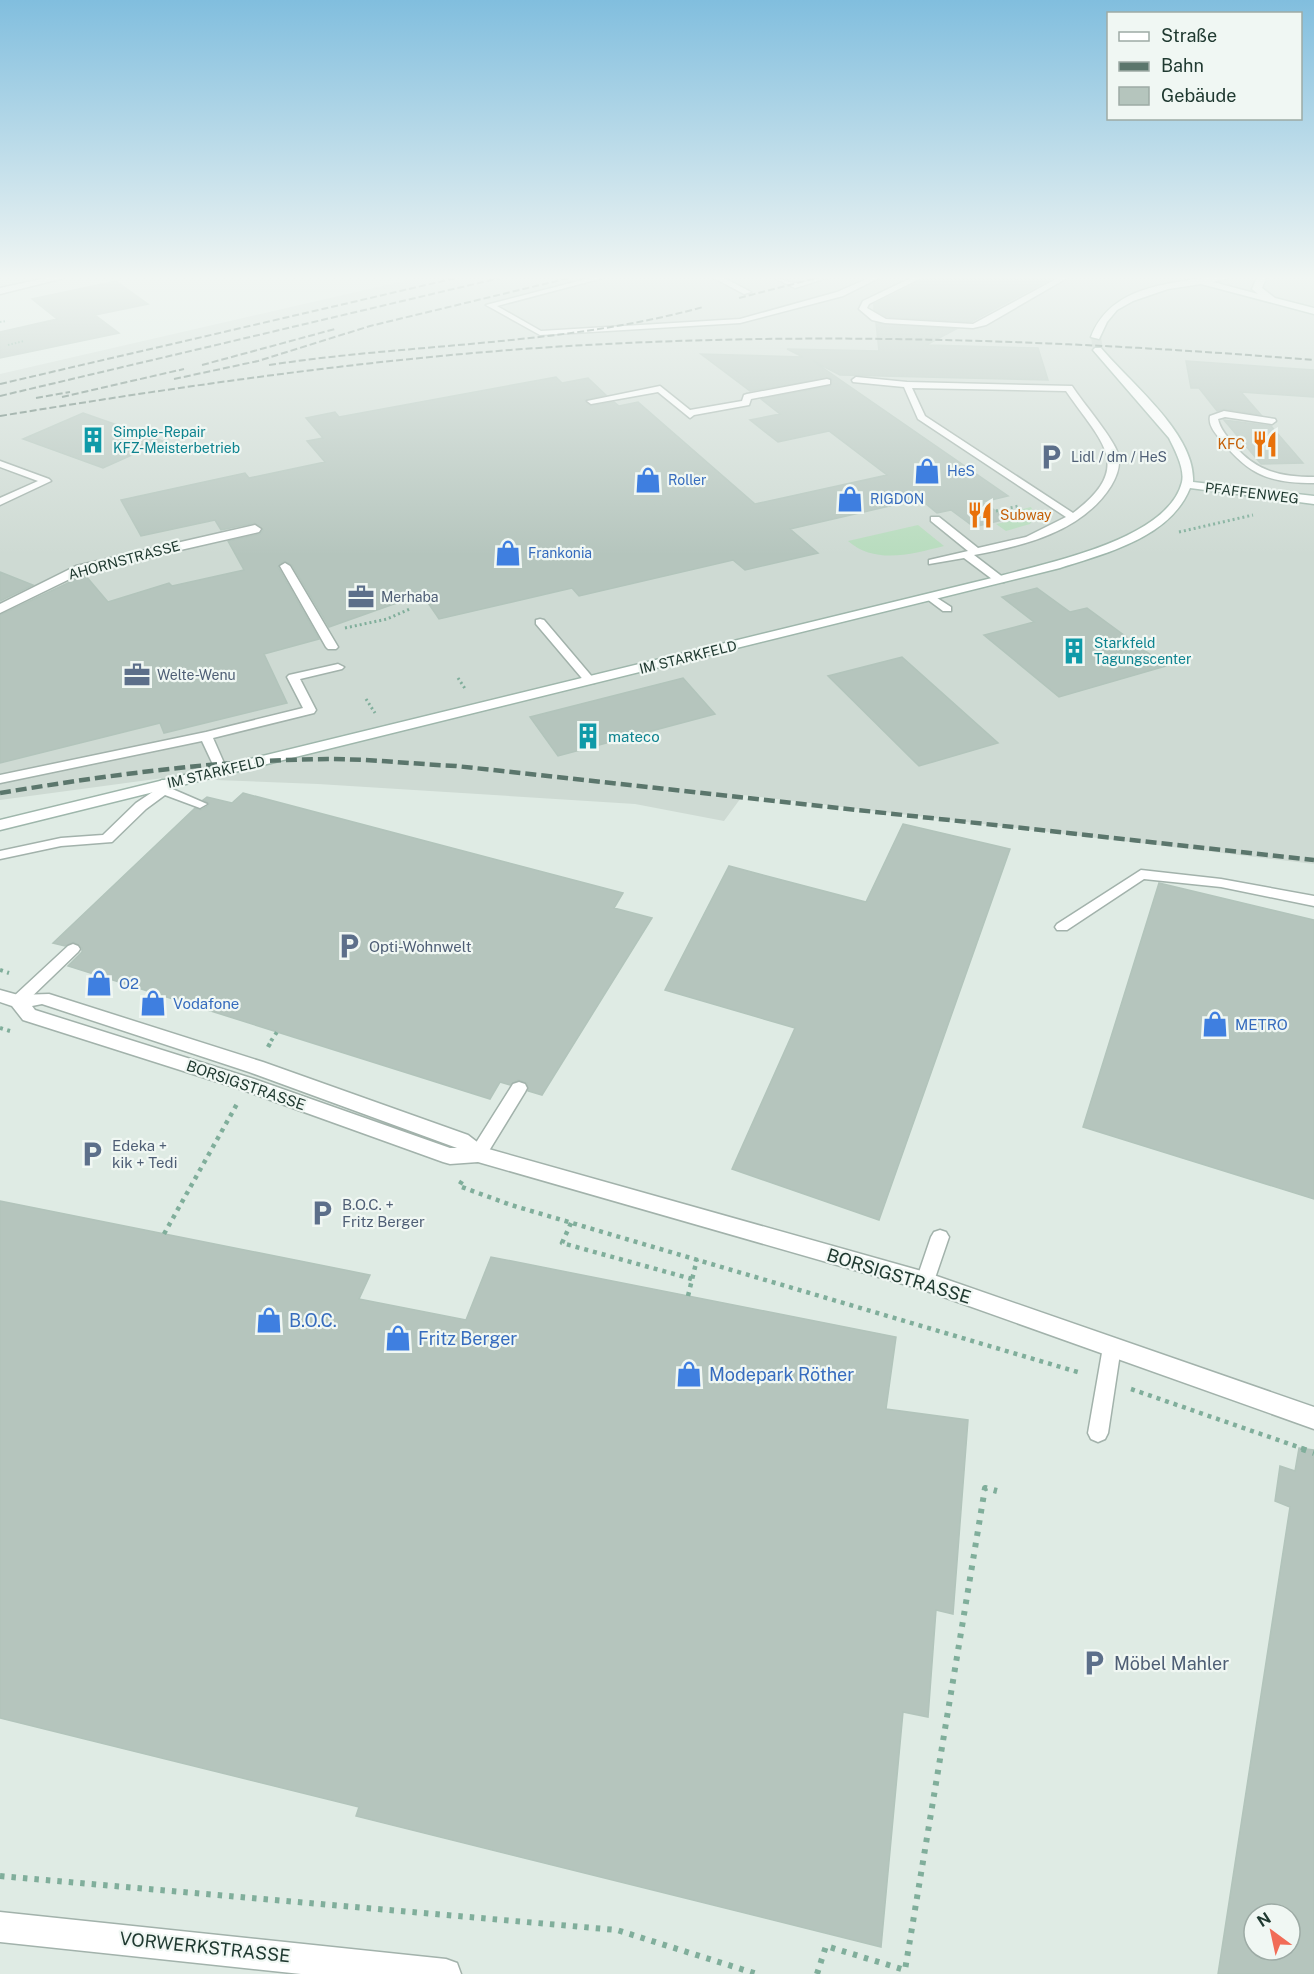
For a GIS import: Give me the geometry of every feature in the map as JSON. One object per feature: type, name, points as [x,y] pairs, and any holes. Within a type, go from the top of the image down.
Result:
[{"type":"main road","points":[[1115,370],[1182,452],[1190,471],[1190,485]]},
{"type":"main road","name":"PFAFFENWEG","points":[[1190,485],[1314,500]]},
{"type":"main road","name":"IM STARKFELD","points":[[0,825],[163,787],[1000,580],[1100,549],[1153,528],[1179,504],[1190,485]]},
{"type":"main road","name":"AHORNSTRASSE","points":[[0,609],[80,569],[255,529]]},
{"type":"main road","name":"BORSIGSTRASSE","points":[[9,999],[29,1015],[252,1076],[450,1156],[478,1154],[925,1281],[1314,1419]]},
{"type":"main road","name":"VORWERKSTRASSE","points":[[0,1927],[352,1968],[446,1974]]},
{"type":"lane","points":[[856,380],[907,385],[1069,388],[1100,430],[1116,460],[1115,473],[1108,488],[1072,517],[1037,536],[933,562]]},
{"type":"lane","points":[[591,401],[660,389],[689,414],[746,403],[747,397],[827,382]]},
{"type":"lane","points":[[907,385],[921,417],[1072,517]]},
{"type":"lane","points":[[1272,421],[1224,414],[1213,418],[1214,425],[1239,459],[1257,473],[1287,481],[1314,480]]},
{"type":"lane","points":[[0,464],[46,481],[0,502]]},
{"type":"lane","points":[[935,519],[1000,580]]},
{"type":"lane","points":[[285,566],[333,647]]},
{"type":"lane","points":[[931,597],[947,609]]},
{"type":"lane","points":[[552,621],[535,623],[566,653],[590,681]]},
{"type":"lane","points":[[0,779],[206,736],[310,710],[293,677],[338,667]]},
{"type":"lane","points":[[206,736],[221,771]]},
{"type":"lane","points":[[0,855],[61,843],[107,839],[163,787],[200,804]]},
{"type":"lane","points":[[1062,927],[1141,874],[1221,883],[1314,901]]},
{"type":"lane","points":[[9,999],[73,949]]},
{"type":"lane","points":[[478,1154],[519,1088]]},
{"type":"lane","points":[[925,1281],[940,1237]]},
{"type":"lane","points":[[1098,1433],[1112,1347]]},
{"type":"path","points":[[1178,532],[1200,529],[1230,518],[1256,515]]},
{"type":"path","points":[[324,633],[387,619],[410,609]]},
{"type":"path","points":[[164,1234],[277,1032]]},
{"type":"path","points":[[478,1154],[459,1186],[571,1223],[1106,1380],[1314,1453]]},
{"type":"path","points":[[571,1223],[562,1244],[692,1279]]},
{"type":"path","points":[[688,1296],[697,1260]]},
{"type":"path","points":[[817,1974],[826,1946],[905,1970],[985,1488],[997,1491]]},
{"type":"path","points":[[0,1876],[617,1930],[757,1974]]},
{"type":"shaded area","points":[[17,370],[1314,370],[1314,864],[743,795],[724,821],[635,804],[318,784],[163,778],[0,800],[0,374]]},
{"type":"green space","points":[[1031,507],[1035,515],[1030,524],[1006,531],[996,524],[1019,519],[1011,512]]},
{"type":"green space","points":[[918,525],[944,546],[894,556],[870,553],[848,541]]},
{"type":"building","points":[[722,370],[826,370],[1008,496],[983,502],[1007,519],[974,527],[951,510],[937,513],[920,499],[790,529],[818,553],[745,570],[733,560],[579,596],[572,588],[439,619],[422,594],[329,627],[292,565],[284,561],[278,567],[319,639],[264,654],[287,703],[164,733],[160,723],[0,763],[0,615],[85,575],[108,602],[169,583],[172,586],[244,570],[228,541],[260,534],[263,530],[255,523],[221,530],[215,520],[141,536],[121,500],[245,473],[249,478],[325,462],[307,441],[323,438],[306,418],[335,412],[339,417],[556,377],[562,383],[588,378],[606,395],[585,400],[590,406],[614,402],[619,406],[638,402],[755,504],[887,475],[829,431],[778,442],[750,420],[780,414],[761,399],[830,386],[831,378],[750,391]]},
{"type":"building","points":[[831,370],[1045,370],[1048,380],[840,375]]},
{"type":"building","points":[[1188,370],[1314,370],[1314,397],[1241,392],[1261,415],[1224,409],[1217,411],[1199,388],[1191,388]]},
{"type":"building","name":"Simple-Repair KFZ-Meisterbetrieb","points":[[83,413],[163,441],[103,468],[23,439]]},
{"type":"building","name":"KFC","points":[[1224,420],[1271,426],[1303,463],[1261,464]]},
{"type":"building","points":[[0,572],[33,585],[0,601]]},
{"type":"building","name":"Starkfeld Tagungscenter","points":[[1037,588],[1070,612],[1087,608],[1166,666],[1059,697],[984,635],[1034,622],[1002,597]]},
{"type":"building","points":[[902,657],[998,743],[919,766],[828,676]]},
{"type":"building","name":"mateco","points":[[683,678],[715,714],[558,756],[530,717]]},
{"type":"building","name":"Opti-Wohnwelt","points":[[243,793],[623,893],[614,908],[652,918],[542,1095],[528,1091],[527,1083],[518,1080],[510,1085],[500,1082],[490,1099],[68,966],[82,952],[82,948],[74,942],[65,946],[53,943],[195,808],[201,810],[208,806],[209,803],[203,800],[207,797],[232,803]]},
{"type":"building","points":[[903,824],[1010,849],[879,1220],[732,1169],[795,1028],[665,990],[729,866],[866,902]]},
{"type":"building","name":"METRO","points":[[1159,883],[1314,920],[1314,1199],[1083,1127]]},
{"type":"building","points":[[0,1201],[370,1275],[359,1299],[466,1320],[491,1257],[896,1337],[886,1409],[968,1420],[953,1614],[936,1610],[928,1717],[903,1712],[881,1947],[356,1816],[359,1807],[0,1718]]},
{"type":"building","points":[[1299,1448],[1314,1450],[1314,1974],[1218,1974],[1290,1507],[1275,1501],[1280,1466],[1295,1471]]},
{"type":"railway","points":[[0,384],[60,370]]},
{"type":"railway","points":[[0,396],[110,370]]},
{"type":"railway","points":[[62,397],[179,370]]},
{"type":"railway","points":[[174,379],[215,370]]},
{"type":"railway","points":[[0,416],[309,370]]},
{"type":"railway","points":[[36,398],[70,392]]},
{"type":"railway","points":[[0,793],[81,780],[204,765],[287,760],[360,760],[456,766],[1314,860]]},
{"type":"place","name":"Simple-Repair KFZ-Meisterbetrieb","points":[[93,440]]},
{"type":"place","name":"KFC","points":[[1265,444]]},
{"type":"place","name":"Lidl / dm / HeS","points":[[1051,457]]},
{"type":"place","name":"HeS","points":[[927,471]]},
{"type":"place","name":"Roller","points":[[648,480]]},
{"type":"place","name":"RIGDON","points":[[850,499]]},
{"type":"place","name":"Subway","points":[[980,515]]},
{"type":"place","name":"Frankonia","points":[[508,553]]},
{"type":"place","name":"Merhaba","points":[[361,597]]},
{"type":"place","name":"Starkfeld Tagungscenter","points":[[1074,651]]},
{"type":"place","name":"Welte-Wenu","points":[[137,675]]},
{"type":"place","name":"mateco","points":[[588,736]]},
{"type":"place","name":"Opti-Wohnwelt","points":[[349,946]]},
{"type":"place","name":"O2","points":[[99,983]]},
{"type":"place","name":"Vodafone","points":[[153,1003]]},
{"type":"place","name":"METRO","points":[[1215,1024]]},
{"type":"place","name":"Edeka + kik + Tedi","points":[[92,1154]]},
{"type":"place","name":"B.O.C. + Fritz Berger","points":[[322,1213]]},
{"type":"place","name":"B.O.C.","points":[[269,1320]]},
{"type":"place","name":"Fritz Berger","points":[[398,1338]]},
{"type":"place","name":"Modepark Röther","points":[[689,1374]]},
{"type":"place","name":"Möbel Mahler","points":[[1094,1663]]}]
